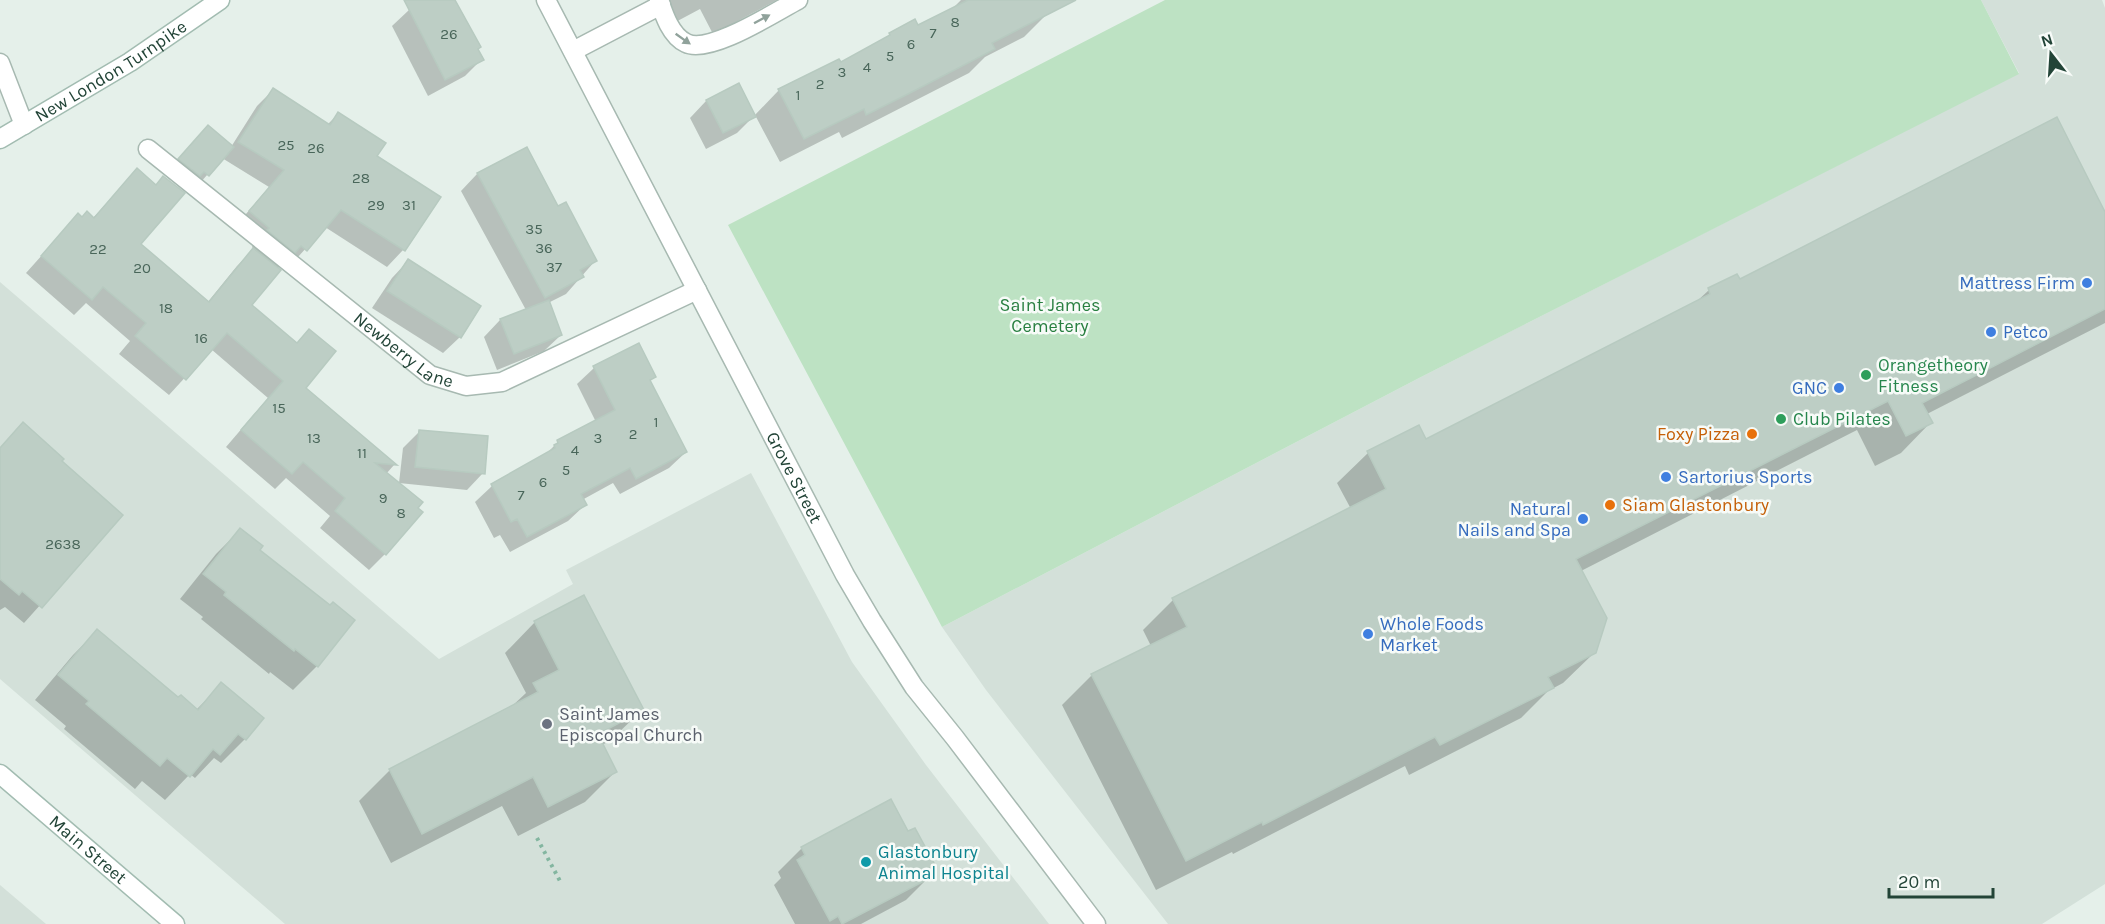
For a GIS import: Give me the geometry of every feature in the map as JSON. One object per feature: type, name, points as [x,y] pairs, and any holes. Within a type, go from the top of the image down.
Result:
[{"type":"street","name":"New London Turnpike","points":[[0,139],[130,62],[220,0]]},
{"type":"street","name":"Grove Street","points":[[546,0],[845,575],[872,621],[914,687],[1096,924]]},
{"type":"street","points":[[573,51],[660,2],[674,32],[680,39],[687,44],[705,46],[717,43],[798,0]]},
{"type":"street","points":[[0,63],[24,125]]},
{"type":"street","name":"Newberry Lane","points":[[148,149],[430,375],[466,386],[502,382],[697,290]]},
{"type":"street","name":"Main Street","points":[[0,774],[175,924]]},
{"type":"path","points":[[537,837],[560,881]]},
{"type":"shaded area","points":[[1981,0],[2102,0],[2105,8],[2105,884],[2042,924],[1168,924],[986,690],[942,627],[1421,377],[2019,73]]},
{"type":"shaded area","points":[[0,282],[439,659],[573,584],[566,570],[751,473],[852,662],[926,765],[1049,924],[285,924],[0,679]]},
{"type":"shaded area","points":[[0,885],[46,924],[0,924]]},
{"type":"green space","name":"Saint James Cemetery","points":[[1165,0],[1981,0],[2019,74],[1421,377],[942,627],[728,225]]},
{"type":"building","points":[[404,0],[455,0],[481,47],[478,49],[484,60],[445,80]]},
{"type":"building","points":[[968,0],[1076,0],[992,43],[995,49],[908,94],[866,115],[864,109],[804,139],[778,89],[839,59],[841,62],[915,19],[918,25]]},
{"type":"building","points":[[739,83],[756,117],[723,133],[706,100]]},
{"type":"building","points":[[273,88],[330,125],[338,112],[386,143],[377,156],[441,197],[405,251],[341,210],[307,251],[301,246],[295,253],[267,230],[269,228],[249,211],[284,170],[238,142]]},
{"type":"building","points":[[2057,117],[2105,212],[2105,309],[1922,403],[1933,423],[1906,436],[1888,401],[1576,559],[1607,618],[1596,653],[1548,677],[1554,688],[1440,745],[1435,737],[1263,825],[1262,822],[1186,861],[1091,674],[1187,627],[1172,598],[1386,489],[1367,451],[1419,425],[1426,439],[1710,294],[1708,288],[1737,274],[1740,279]]},
{"type":"building","points":[[208,125],[234,147],[209,176],[204,172],[200,176],[178,159]]},
{"type":"building","points":[[527,147],[558,206],[566,202],[597,261],[580,270],[584,277],[545,298],[477,173]]},
{"type":"building","points":[[137,168],[156,185],[163,176],[185,193],[141,244],[209,302],[253,248],[281,270],[252,305],[297,343],[309,329],[336,351],[306,388],[397,465],[375,463],[423,502],[418,508],[423,512],[386,555],[335,511],[345,498],[303,462],[292,474],[241,430],[283,381],[227,333],[186,380],[135,336],[146,323],[103,287],[92,300],[41,256],[78,213],[82,217],[87,211],[94,218]]},
{"type":"building","points":[[408,259],[481,306],[461,338],[387,291]]},
{"type":"building","points":[[549,300],[562,335],[514,354],[500,319]]},
{"type":"building","points":[[639,343],[656,377],[650,380],[687,452],[636,479],[630,468],[581,494],[587,505],[527,537],[517,519],[511,522],[491,484],[555,448],[557,440],[615,410],[593,366]]},
{"type":"building","points":[[23,422],[64,459],[62,461],[123,515],[42,608],[22,591],[19,595],[0,579],[0,448]]},
{"type":"building","points":[[419,430],[488,436],[485,474],[415,467]]},
{"type":"building","points":[[240,528],[263,546],[260,550],[330,605],[333,602],[355,620],[318,667],[295,649],[294,651],[224,595],[226,592],[203,574]]},
{"type":"building","name":"Saint James Episcopal Church","points":[[584,595],[644,710],[598,734],[617,772],[548,807],[533,777],[422,834],[389,769],[538,692],[533,683],[559,670],[534,621]]},
{"type":"building","points":[[97,629],[178,697],[181,695],[198,710],[221,682],[264,718],[246,740],[238,734],[220,755],[213,749],[190,777],[167,758],[160,766],[86,704],[89,701],[58,675]]},
{"type":"building","name":"Glastonbury Animal Hospital","points":[[891,799],[908,831],[915,828],[935,865],[928,869],[932,877],[842,924],[838,916],[830,921],[797,860],[805,855],[801,847]]},
{"type":"place","name":"Mattress Firm","points":[[2087,283]]},
{"type":"place","name":"Petco","points":[[1991,332]]},
{"type":"place","name":"Orangetheory Fitness","points":[[1866,375]]},
{"type":"place","name":"GNC","points":[[1839,388]]},
{"type":"place","name":"Club Pilates","points":[[1781,419]]},
{"type":"place","name":"Foxy Pizza","points":[[1752,434]]},
{"type":"place","name":"Sartorius Sports","points":[[1666,477]]},
{"type":"place","name":"Siam Glastonbury","points":[[1610,505]]},
{"type":"place","name":"Natural Nails and Spa","points":[[1583,519]]},
{"type":"place","name":"Whole Foods Market","points":[[1368,634]]},
{"type":"place","name":"Saint James Episcopal Church","points":[[547,724]]},
{"type":"place","name":"Glastonbury Animal Hospital","points":[[866,862]]}]
